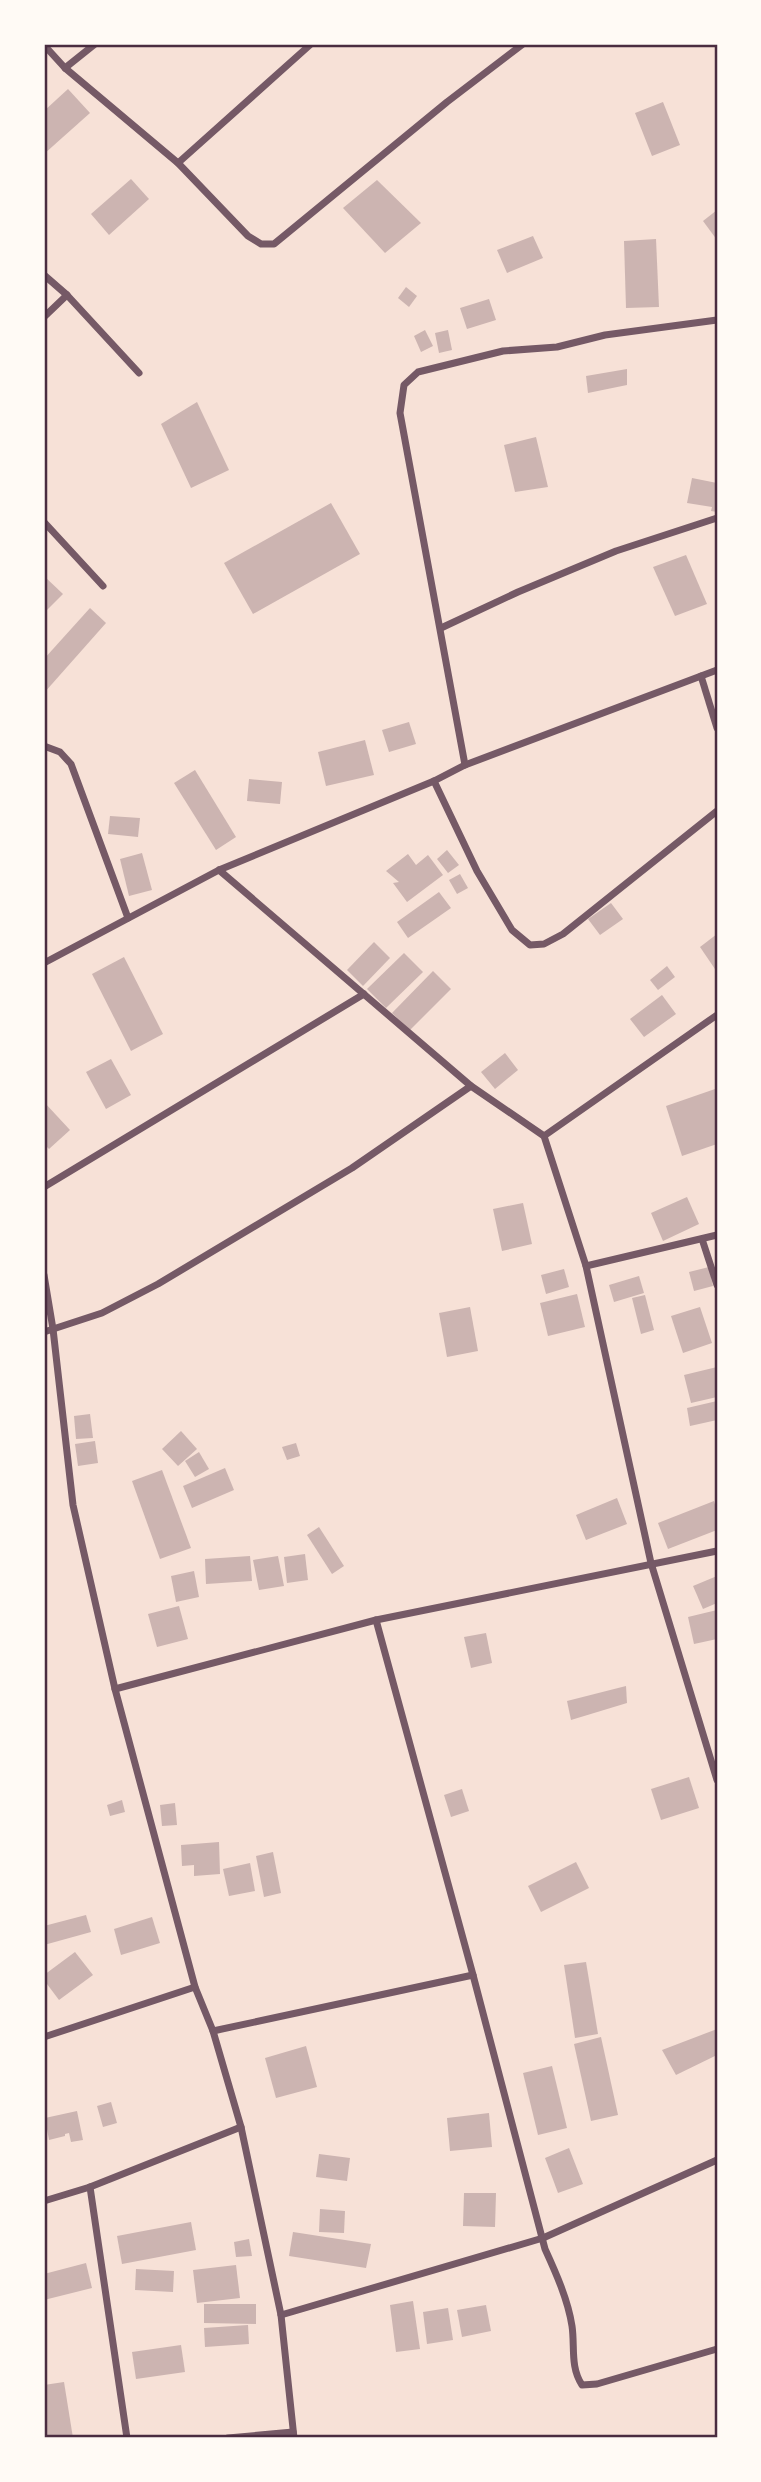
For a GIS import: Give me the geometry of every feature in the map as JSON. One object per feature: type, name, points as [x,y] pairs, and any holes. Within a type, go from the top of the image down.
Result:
[{"type":"street","points":[[65,68],[95,44]]},
{"type":"street","points":[[178,163],[311,44]]},
{"type":"street","points":[[44,45],[65,68],[178,163],[248,236],[261,244],[274,244],[447,102],[523,44]]},
{"type":"street","points":[[44,275],[67,295],[139,373]]},
{"type":"street","points":[[44,317],[67,295]]},
{"type":"street","points":[[465,765],[400,412],[404,385],[418,372],[503,351],[558,347],[605,335],[717,320]]},
{"type":"street","points":[[441,628],[616,551],[717,519]]},
{"type":"street","points":[[44,522],[103,586]]},
{"type":"street","points":[[44,963],[219,870],[435,781],[465,765],[717,670]]},
{"type":"street","points":[[701,676],[717,728]]},
{"type":"street","points":[[44,746],[60,752],[71,764],[128,918]]},
{"type":"street","points":[[435,781],[484,883],[512,930],[530,945],[544,944],[563,934],[717,811]]},
{"type":"street","points":[[219,870],[471,1086],[544,1136],[586,1266],[652,1563],[717,1780]]},
{"type":"street","points":[[44,1187],[364,995]]},
{"type":"street","points":[[544,1136],[717,1016]]},
{"type":"street","points":[[44,1332],[102,1313],[158,1284],[352,1168],[471,1086]]},
{"type":"street","points":[[586,1266],[717,1235]]},
{"type":"street","points":[[702,1239],[717,1285]]},
{"type":"street","points":[[44,1275],[53,1329],[73,1505],[115,1689],[195,1987],[213,2031],[241,2127],[281,2315],[293,2435],[228,2438]]},
{"type":"street","points":[[115,1689],[376,1620],[717,1551]]},
{"type":"street","points":[[376,1620],[543,2238],[572,2326],[576,2376],[582,2385],[597,2384],[717,2349]]},
{"type":"street","points":[[213,2031],[473,1975]]},
{"type":"street","points":[[44,2034],[195,1987]]},
{"type":"street","points":[[44,2201],[90,2187],[241,2127]]},
{"type":"street","points":[[281,2315],[543,2238],[717,2160]]},
{"type":"street","points":[[90,2187],[127,2438]]},
{"type":"building","points":[[68,89],[90,113],[44,154],[44,111]]},
{"type":"building","points":[[663,102],[680,145],[652,156],[635,113]]},
{"type":"building","points":[[131,179],[149,199],[109,235],[91,214]]},
{"type":"building","points":[[377,180],[421,223],[385,253],[343,208]]},
{"type":"building","points":[[717,210],[717,240],[703,221]]},
{"type":"building","points":[[533,236],[543,258],[507,273],[497,250]]},
{"type":"building","points":[[656,239],[659,307],[626,308],[624,241]]},
{"type":"building","points":[[406,287],[417,296],[409,307],[398,298]]},
{"type":"building","points":[[489,299],[496,320],[467,329],[460,308]]},
{"type":"building","points":[[425,330],[433,346],[421,352],[414,336]]},
{"type":"building","points":[[448,330],[452,350],[439,353],[435,333]]},
{"type":"building","points":[[627,369],[627,385],[588,393],[586,376]]},
{"type":"building","points":[[197,402],[229,470],[191,488],[161,424]]},
{"type":"building","points":[[536,437],[548,487],[515,492],[504,445]]},
{"type":"building","points":[[692,478],[717,483],[717,512],[711,511],[712,507],[687,503]]},
{"type":"building","points":[[331,503],[360,554],[253,614],[224,563]]},
{"type":"building","points":[[686,555],[707,604],[675,616],[653,567]]},
{"type":"building","points":[[44,576],[63,594],[44,613]]},
{"type":"building","points":[[90,608],[106,623],[44,693],[44,659]]},
{"type":"building","points":[[409,722],[416,744],[389,752],[382,730]]},
{"type":"building","points":[[365,740],[374,775],[326,786],[318,752]]},
{"type":"building","points":[[195,770],[236,837],[216,850],[174,783]]},
{"type":"building","points":[[249,779],[282,782],[280,804],[247,801]]},
{"type":"building","points":[[110,816],[140,818],[138,837],[108,834]]},
{"type":"building","points":[[447,850],[459,865],[448,873],[437,859]]},
{"type":"building","points":[[142,853],[152,890],[129,896],[120,859]]},
{"type":"building","points":[[408,854],[416,865],[428,855],[443,875],[407,902],[393,883],[399,882],[386,871]]},
{"type":"building","points":[[460,874],[468,888],[457,894],[449,880]]},
{"type":"building","points":[[439,892],[451,908],[408,938],[397,922]]},
{"type":"building","points":[[611,903],[623,919],[600,935],[588,919]]},
{"type":"building","points":[[717,934],[717,972],[700,947]]},
{"type":"building","points":[[374,942],[390,958],[363,986],[347,970]]},
{"type":"building","points":[[404,953],[423,972],[386,1008],[367,989]]},
{"type":"building","points":[[124,957],[163,1034],[131,1051],[92,974]]},
{"type":"building","points":[[667,966],[675,977],[658,990],[650,980]]},
{"type":"building","points":[[433,971],[451,989],[410,1030],[392,1013]]},
{"type":"building","points":[[662,995],[676,1014],[644,1037],[630,1019]]},
{"type":"building","points":[[505,1053],[518,1070],[495,1089],[481,1072]]},
{"type":"building","points":[[111,1059],[131,1095],[106,1109],[86,1072]]},
{"type":"building","points":[[715,1089],[717,1144],[682,1156],[666,1106]]},
{"type":"building","points":[[44,1102],[70,1130],[49,1149],[44,1144]]},
{"type":"building","points":[[687,1197],[699,1224],[663,1241],[651,1213]]},
{"type":"building","points":[[523,1203],[532,1244],[502,1251],[493,1209]]},
{"type":"building","points":[[709,1267],[713,1286],[694,1291],[689,1272]]},
{"type":"building","points":[[564,1269],[569,1287],[546,1294],[541,1275]]},
{"type":"building","points":[[639,1276],[644,1293],[614,1302],[609,1285]]},
{"type":"building","points":[[577,1294],[585,1327],[548,1336],[540,1303]]},
{"type":"building","points":[[645,1295],[654,1330],[641,1334],[632,1298]]},
{"type":"building","points":[[470,1307],[478,1351],[447,1357],[439,1313]]},
{"type":"building","points":[[700,1307],[712,1343],[683,1353],[671,1316]]},
{"type":"building","points":[[717,1367],[717,1397],[691,1403],[684,1375]]},
{"type":"building","points":[[717,1401],[717,1420],[690,1426],[687,1408]]},
{"type":"building","points":[[90,1414],[93,1438],[76,1439],[74,1416]]},
{"type":"building","points":[[181,1431],[197,1449],[178,1466],[162,1449]]},
{"type":"building","points":[[95,1441],[98,1463],[78,1466],[75,1444]]},
{"type":"building","points":[[296,1443],[300,1456],[287,1460],[282,1447]]},
{"type":"building","points":[[199,1452],[209,1469],[195,1477],[185,1461]]},
{"type":"building","points":[[225,1468],[234,1490],[192,1508],[183,1486]]},
{"type":"building","points":[[162,1470],[191,1548],[160,1559],[132,1481]]},
{"type":"building","points":[[617,1498],[627,1524],[586,1540],[576,1515]]},
{"type":"building","points":[[714,1501],[717,1530],[668,1549],[658,1523]]},
{"type":"building","points":[[319,1527],[344,1566],[332,1574],[307,1535]]},
{"type":"building","points":[[305,1554],[308,1580],[287,1583],[284,1557]]},
{"type":"building","points":[[250,1556],[252,1581],[206,1584],[205,1559]]},
{"type":"building","points":[[278,1556],[284,1586],[259,1590],[253,1560]]},
{"type":"building","points":[[194,1571],[199,1597],[176,1602],[171,1576]]},
{"type":"building","points":[[717,1576],[717,1603],[703,1609],[693,1586]]},
{"type":"building","points":[[179,1606],[188,1639],[157,1647],[148,1614]]},
{"type":"building","points":[[717,1610],[717,1639],[694,1644],[688,1617]]},
{"type":"building","points":[[486,1633],[492,1663],[471,1668],[464,1637]]},
{"type":"building","points":[[626,1686],[627,1703],[571,1720],[567,1701]]},
{"type":"building","points":[[689,1777],[699,1808],[661,1820],[651,1789]]},
{"type":"building","points":[[462,1789],[469,1811],[451,1817],[444,1795]]},
{"type":"building","points":[[122,1800],[125,1812],[110,1816],[107,1805]]},
{"type":"building","points":[[175,1803],[177,1825],[162,1826],[160,1805]]},
{"type":"building","points":[[219,1842],[220,1874],[194,1876],[194,1865],[182,1866],[181,1845]]},
{"type":"building","points":[[273,1852],[281,1893],[264,1897],[256,1856]]},
{"type":"building","points":[[576,1862],[589,1888],[541,1912],[528,1886]]},
{"type":"building","points":[[250,1863],[255,1891],[229,1896],[223,1869]]},
{"type":"building","points":[[86,1915],[91,1932],[44,1945],[44,1926]]},
{"type":"building","points":[[152,1917],[160,1943],[121,1955],[114,1929]]},
{"type":"building","points":[[75,1952],[93,1975],[59,2000],[44,1980],[44,1975]]},
{"type":"building","points":[[586,1962],[598,2034],[575,2038],[564,1965]]},
{"type":"building","points":[[717,2029],[717,2055],[676,2075],[662,2050]]},
{"type":"building","points":[[601,2037],[618,2115],[591,2121],[574,2044]]},
{"type":"building","points":[[306,2046],[317,2087],[276,2098],[265,2058]]},
{"type":"building","points":[[552,2066],[567,2128],[538,2135],[523,2073]]},
{"type":"building","points":[[111,2102],[117,2123],[103,2127],[97,2106]]},
{"type":"building","points":[[77,2111],[83,2140],[71,2142],[69,2133],[49,2140],[45,2118]]},
{"type":"building","points":[[489,2113],[492,2147],[450,2151],[447,2118]]},
{"type":"building","points":[[569,2148],[583,2184],[558,2193],[545,2158]]},
{"type":"building","points":[[319,2154],[350,2158],[347,2181],[316,2177]]},
{"type":"building","points":[[464,2193],[496,2193],[495,2227],[463,2226]]},
{"type":"building","points":[[320,2209],[345,2211],[344,2233],[319,2232]]},
{"type":"building","points":[[191,2222],[196,2250],[122,2264],[117,2236]]},
{"type":"building","points":[[293,2232],[371,2244],[366,2268],[289,2256]]},
{"type":"building","points":[[249,2239],[252,2256],[236,2257],[234,2242]]},
{"type":"building","points":[[86,2263],[92,2288],[44,2300],[44,2274]]},
{"type":"building","points":[[236,2265],[240,2298],[197,2303],[193,2270]]},
{"type":"building","points":[[136,2269],[174,2271],[173,2292],[135,2290]]},
{"type":"building","points":[[413,2301],[420,2349],[396,2352],[390,2305]]},
{"type":"building","points":[[204,2304],[256,2304],[256,2324],[204,2323]]},
{"type":"building","points":[[486,2305],[491,2331],[462,2337],[457,2310]]},
{"type":"building","points":[[448,2308],[453,2340],[427,2344],[423,2312]]},
{"type":"building","points":[[248,2325],[249,2344],[205,2347],[204,2328]]},
{"type":"building","points":[[181,2345],[185,2372],[136,2379],[132,2352]]},
{"type":"building","points":[[64,2382],[73,2438],[44,2438],[44,2385]]}]
